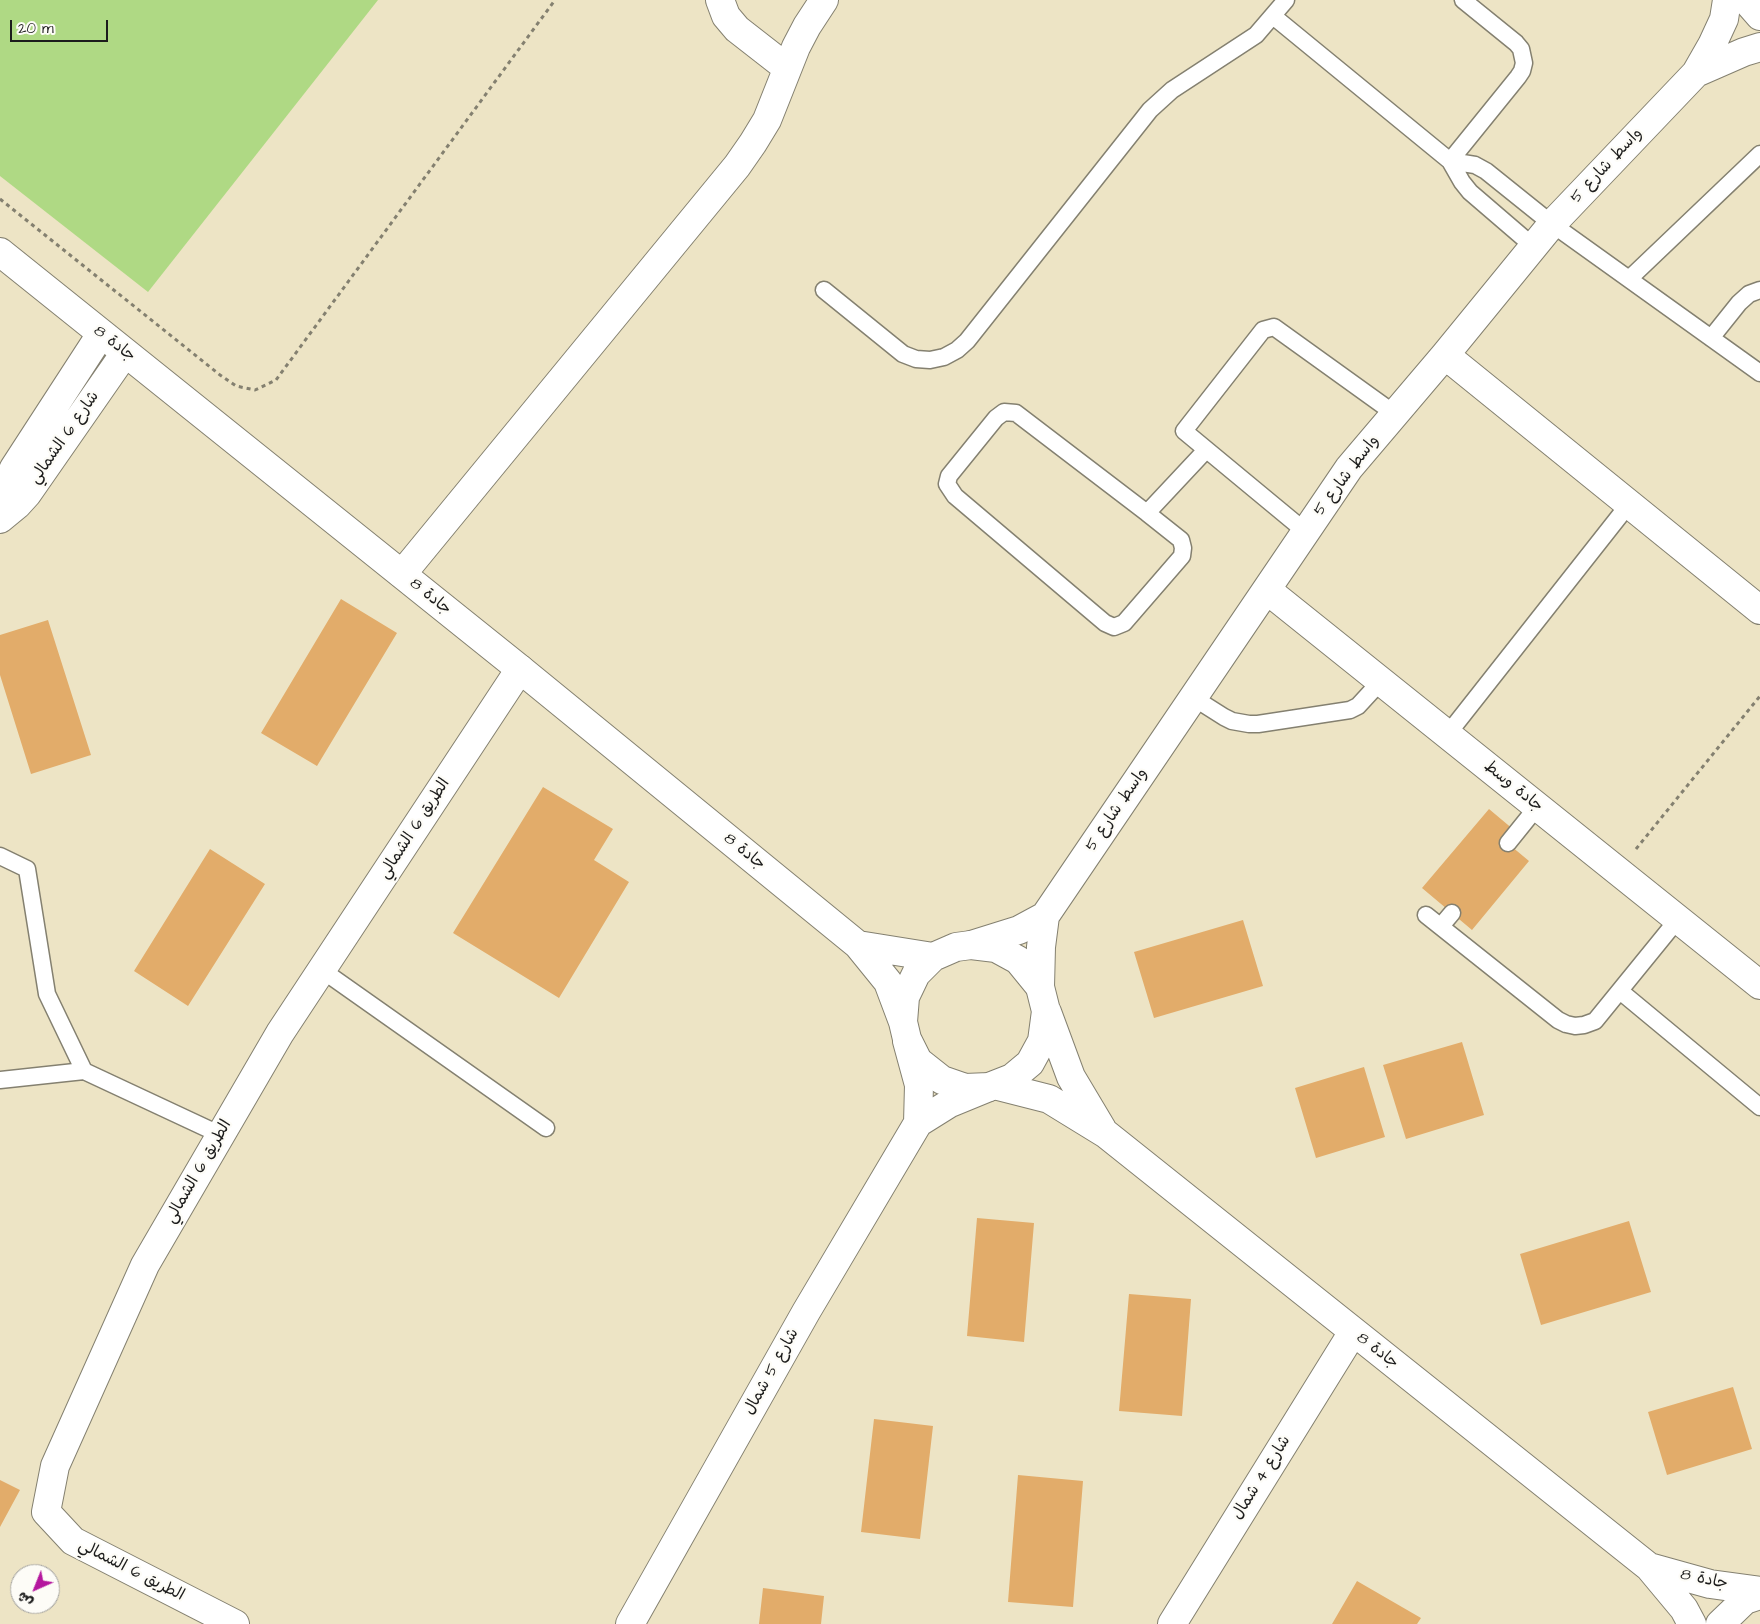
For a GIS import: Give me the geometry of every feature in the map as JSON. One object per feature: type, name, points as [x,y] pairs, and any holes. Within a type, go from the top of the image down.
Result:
[{"type":"street","points":[[720,0],[726,16],[737,29],[787,68]]},
{"type":"street","points":[[402,574],[754,143],[768,120],[787,68],[807,26],[824,0]]},
{"type":"street","name":"واسط شارع 5","points":[[1043,999],[1041,947],[1045,916],[1349,468],[1445,355],[1552,224],[1696,73],[1724,19],[1727,0]]},
{"type":"street","points":[[1746,0],[1760,16]]},
{"type":"street","name":"واسط شارع 5","points":[[1696,73],[1760,47]]},
{"type":"street","name":"جادة 8","points":[[0,252],[520,669],[858,945],[888,982],[905,1030]]},
{"type":"street","name":"شارع 6 الشمالي","points":[[0,500],[14,468],[101,334]]},
{"type":"street","name":"شارع 6 الشمالي","points":[[0,519],[26,494],[125,352]]},
{"type":"street","points":[[1445,355],[1760,610]]},
{"type":"street","name":"جادة وسط","points":[[1267,590],[1760,985]]},
{"type":"street","name":"الطريق 6 الشمالي","points":[[235,1624],[73,1541],[46,1512],[55,1466],[145,1265],[280,1033],[520,669]]},
{"type":"street","name":"واسط شارع 5","points":[[972,945],[1019,930],[1045,916]]},
{"type":"street","name":"جادة 8","points":[[858,945],[933,958]]},
{"type":"street","points":[[972,945],[996,948],[1018,960],[1043,999],[1042,1041],[1030,1063],[1012,1078],[991,1086],[965,1088],[942,1080],[918,1060],[905,1030],[905,997],[916,974],[933,958],[956,947],[972,945]]},
{"type":"street","name":"جادة 8","points":[[1043,999],[1071,1077],[1106,1134]]},
{"type":"street","name":"شارع 5 شمال","points":[[905,1030],[919,1085],[918,1123]]},
{"type":"street","name":"جادة 8","points":[[991,1086],[1049,1099],[1106,1134],[1648,1567],[1684,1609],[1692,1624]]},
{"type":"street","name":"شارع 5 شمال","points":[[630,1624],[806,1312],[918,1123],[950,1103],[991,1086]]},
{"type":"street","name":"شارع 4 شمال","points":[[1172,1624],[1353,1332]]},
{"type":"street","name":"جادة 8","points":[[1648,1567],[1710,1584],[1760,1591]]},
{"type":"street","points":[[1720,1624],[1745,1600],[1760,1595]]},
{"type":"lane","points":[[824,290],[903,354],[916,359],[930,360],[944,357],[957,350],[967,341],[1150,110],[1172,90],[1256,35],[1286,0]]},
{"type":"lane","points":[[1450,161],[1518,77],[1524,63],[1524,56],[1516,43],[1463,0]]},
{"type":"lane","points":[[1273,16],[1450,161],[1470,192],[1534,247]]},
{"type":"lane","points":[[1628,279],[1760,154]]},
{"type":"lane","points":[[1450,161],[1475,165],[1486,171],[1552,224],[1760,373]]},
{"type":"lane","points":[[1711,338],[1739,303],[1750,294],[1760,290]]},
{"type":"lane","points":[[1306,532],[1184,431],[1263,330],[1274,327],[1395,414]]},
{"type":"lane","points":[[1004,412],[1016,413],[1147,513],[1181,540],[1184,548],[1182,556],[1124,623],[1114,627],[1105,623],[955,496],[948,484],[949,476],[996,418],[1004,412]]},
{"type":"lane","points":[[1147,513],[1206,450]]},
{"type":"lane","points":[[1447,735],[1629,504]]},
{"type":"lane","points":[[1194,698],[1224,717],[1241,723],[1258,724],[1350,710],[1358,706],[1381,681]]},
{"type":"lane","points":[[1508,844],[1537,807]]},
{"type":"lane","points":[[0,856],[27,868],[46,994],[84,1071]]},
{"type":"lane","points":[[1441,926],[1452,913]]},
{"type":"lane","points":[[1426,916],[1558,1020],[1575,1026],[1584,1026],[1594,1021],[1678,919]]},
{"type":"lane","points":[[322,970],[546,1128]]},
{"type":"lane","points":[[1620,991],[1760,1107]]},
{"type":"lane","points":[[0,1080],[84,1071],[221,1135]]},
{"type":"path","points":[[0,198],[220,375],[236,386],[255,390],[276,380],[555,0]]},
{"type":"path","points":[[1618,871],[1760,696]]},
{"type":"green space","points":[[0,0],[378,0],[148,292],[0,176]]},
{"type":"building","points":[[341,599],[397,633],[317,766],[261,733]]},
{"type":"building","points":[[48,620],[91,755],[31,774],[0,675],[0,635]]},
{"type":"building","points":[[543,787],[613,829],[594,860],[629,882],[559,998],[453,933]]},
{"type":"building","points":[[1489,809],[1514,830],[1505,841],[1529,861],[1472,930],[1422,888]]},
{"type":"building","points":[[210,849],[265,884],[188,1006],[134,971]]},
{"type":"building","points":[[1243,920],[1263,986],[1154,1018],[1134,952]]},
{"type":"building","points":[[1462,1042],[1484,1115],[1406,1139],[1383,1065]]},
{"type":"building","points":[[1364,1067],[1385,1137],[1316,1158],[1295,1088]]},
{"type":"building","points":[[977,1218],[1034,1223],[1024,1342],[967,1336]]},
{"type":"building","points":[[1629,1221],[1651,1292],[1541,1325],[1520,1254]]},
{"type":"building","points":[[1129,1294],[1191,1299],[1182,1416],[1119,1411]]},
{"type":"building","points":[[1733,1387],[1752,1449],[1667,1475],[1648,1412]]},
{"type":"building","points":[[874,1419],[933,1426],[920,1539],[861,1532]]},
{"type":"building","points":[[1018,1475],[1083,1481],[1073,1607],[1008,1602]]},
{"type":"building","points":[[0,1480],[20,1490],[0,1527]]},
{"type":"building","points":[[1357,1581],[1421,1618],[1417,1624],[1332,1624]]},
{"type":"building","points":[[763,1588],[824,1596],[821,1624],[759,1624]]}]
